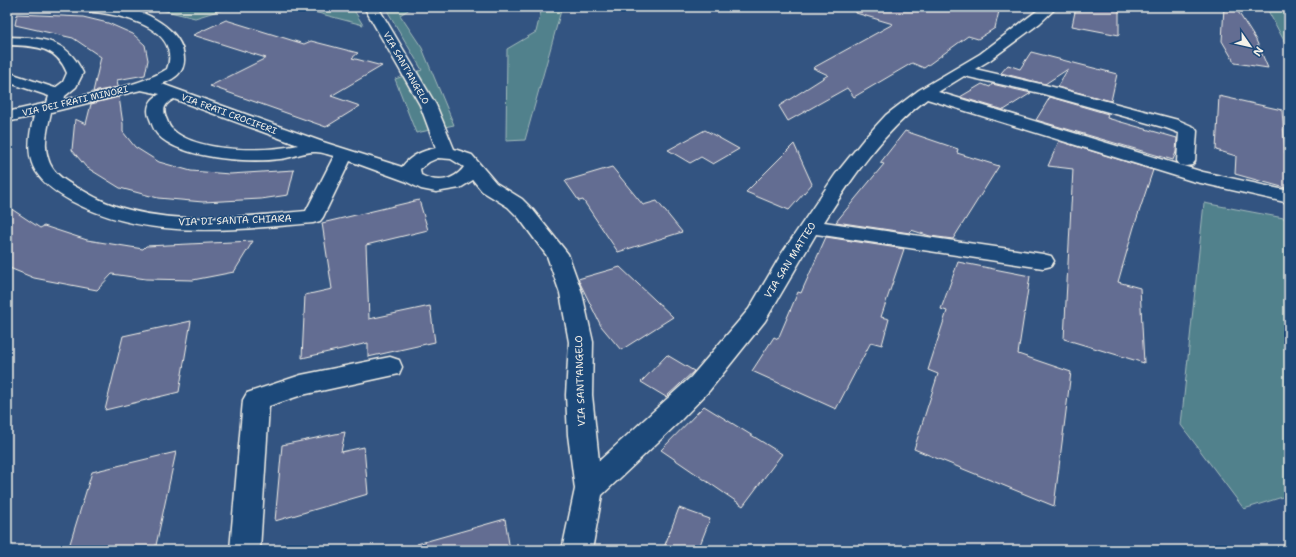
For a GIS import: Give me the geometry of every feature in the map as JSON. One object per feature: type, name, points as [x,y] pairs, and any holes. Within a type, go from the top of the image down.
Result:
[{"type":"street","points":[[84,7],[132,14],[159,27],[173,43],[177,59],[169,86],[156,107],[156,114],[164,132],[180,142],[202,151],[258,156],[281,154],[317,146]]},
{"type":"street","name":"VIA SANT'ANGELO","points":[[371,7],[428,105],[446,153]]},
{"type":"street","name":"VIA SAN MATTEO","points":[[589,489],[668,416],[700,384],[727,352],[757,315],[790,258],[842,179],[870,143],[892,119],[926,93],[964,71],[1035,20],[1050,7]]},
{"type":"street","points":[[7,41],[30,42],[52,47],[66,54],[72,62],[75,73],[70,84],[52,103],[7,77]]},
{"type":"street","points":[[964,71],[1043,89],[1172,124],[1188,131],[1186,161]]},
{"type":"street","name":"VIA FRATI CROCIFERI","points":[[143,86],[169,86],[317,146],[412,177]]},
{"type":"street","name":"VIA DEI FRATI MINORI","points":[[7,117],[52,103],[143,86]]},
{"type":"street","points":[[926,93],[1199,177],[1289,197]]},
{"type":"street","name":"VIA DI SANTA CHIARA","points":[[52,103],[38,130],[40,161],[47,174],[58,185],[90,204],[128,217],[170,223],[208,223],[314,217],[344,154]]},
{"type":"street","name":"VIA SANT'ANGELO","points":[[412,177],[411,168],[414,164],[427,156],[446,153],[463,156],[489,187],[515,203],[526,214],[557,254],[571,293],[581,342],[579,395],[589,489]]},
{"type":"street","points":[[365,161],[396,161],[427,156]]},
{"type":"street","points":[[448,186],[466,178],[473,168]]},
{"type":"street","points":[[412,177],[428,184],[486,192],[515,203]]},
{"type":"street","points":[[811,227],[1043,261]]},
{"type":"street","points":[[245,550],[256,400],[301,385],[390,367]]},
{"type":"street","points":[[576,550],[589,489]]},
{"type":"green space","points":[[149,7],[231,7],[195,18]]},
{"type":"green space","points":[[295,7],[352,7],[363,25]]},
{"type":"green space","points":[[385,7],[413,7],[400,15],[422,48],[454,125],[416,133],[395,79],[422,70]]},
{"type":"green space","points":[[542,7],[562,7],[525,140],[506,141],[507,49],[536,32]]},
{"type":"green space","points":[[1266,7],[1289,7],[1289,50]]},
{"type":"green space","points":[[1204,203],[1289,219],[1289,495],[1244,509],[1181,425]]},
{"type":"building","points":[[856,7],[1000,7],[995,28],[978,39],[968,36],[924,68],[912,63],[854,97],[847,88],[788,121],[779,106],[828,75],[813,68],[893,24],[856,13]]},
{"type":"building","points":[[1076,7],[1119,7],[1119,35],[1072,26]]},
{"type":"building","points":[[1224,7],[1235,7],[1256,40],[1268,68],[1235,63],[1222,41]]},
{"type":"building","points":[[17,14],[83,17],[108,23],[133,34],[145,45],[148,60],[145,75],[117,80],[118,87],[93,92],[101,57],[73,38],[15,25]]},
{"type":"building","points":[[226,20],[304,44],[311,41],[358,53],[352,58],[382,66],[331,96],[360,106],[326,127],[210,86],[266,58],[193,35]]},
{"type":"building","points":[[1031,52],[1117,74],[1111,101],[1057,87],[1068,69],[1045,84],[1001,73],[1008,65],[1020,69]]},
{"type":"building","points":[[982,84],[990,87],[992,84],[1031,93],[1004,110],[960,97]]},
{"type":"building","points":[[1219,96],[1282,110],[1285,153],[1289,154],[1289,189],[1235,174],[1236,156],[1216,150]]},
{"type":"building","points":[[119,97],[123,132],[135,147],[159,162],[191,171],[230,174],[294,170],[288,195],[261,199],[203,202],[158,198],[120,188],[86,167],[72,150],[75,119],[86,124],[91,104]]},
{"type":"building","points":[[1050,97],[1108,114],[1107,118],[1177,138],[1176,152],[1173,160],[1036,120]]},
{"type":"building","points":[[705,130],[739,149],[713,164],[701,157],[690,163],[668,150]]},
{"type":"building","points":[[905,131],[958,149],[957,153],[999,166],[953,239],[930,236],[911,230],[910,233],[836,222],[884,164],[880,163]]},
{"type":"building","points":[[1059,141],[1153,170],[1118,282],[1140,288],[1144,363],[1064,339],[1073,169],[1048,166]]},
{"type":"building","points":[[794,144],[812,184],[789,210],[746,192]]},
{"type":"building","points":[[612,167],[643,205],[657,201],[682,232],[618,252],[583,200],[579,201],[565,181]]},
{"type":"building","points":[[419,200],[428,230],[366,245],[369,319],[430,306],[435,342],[368,357],[368,343],[302,358],[305,295],[332,289],[322,223]]},
{"type":"building","points":[[7,206],[40,228],[44,226],[87,240],[143,249],[146,246],[253,241],[234,272],[193,280],[146,279],[112,274],[97,290],[34,278],[7,267]]},
{"type":"building","points":[[826,237],[904,249],[881,317],[889,319],[882,345],[871,342],[836,409],[752,371],[774,337],[778,339],[798,292],[801,293]]},
{"type":"building","points":[[958,262],[1030,276],[1018,354],[1071,372],[1054,506],[914,449],[938,374],[928,370],[947,311],[941,309]]},
{"type":"building","points":[[620,267],[673,317],[621,350],[601,326],[578,279]]},
{"type":"building","points":[[191,321],[179,392],[105,410],[123,336]]},
{"type":"building","points":[[667,355],[694,371],[666,397],[641,382]]},
{"type":"building","points":[[704,406],[782,454],[743,506],[661,450]]},
{"type":"building","points":[[345,432],[341,452],[364,447],[368,494],[275,521],[282,445]]},
{"type":"building","points":[[176,452],[155,550],[68,550],[92,472]]},
{"type":"building","points":[[679,508],[710,519],[698,550],[663,550]]},
{"type":"building","points":[[505,519],[510,550],[418,550],[417,544]]}]
